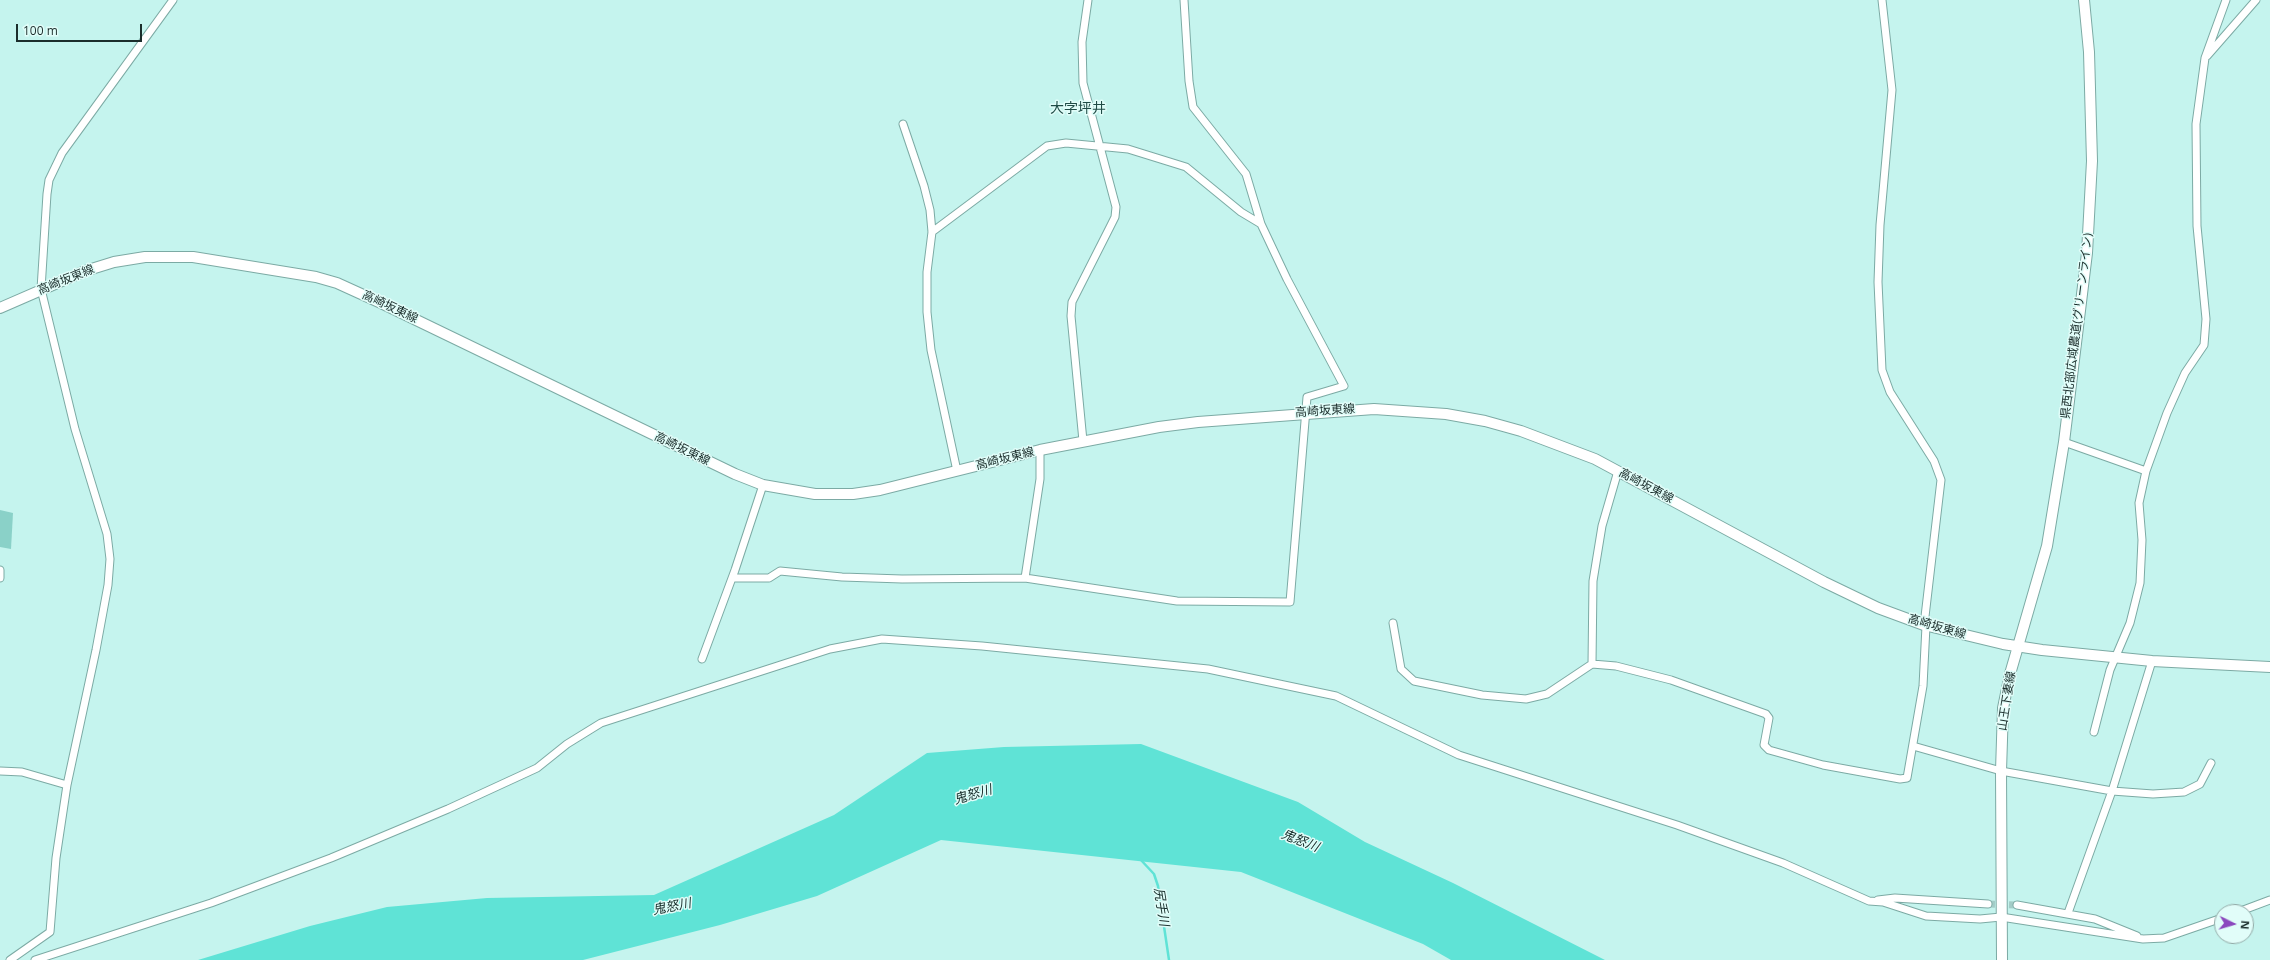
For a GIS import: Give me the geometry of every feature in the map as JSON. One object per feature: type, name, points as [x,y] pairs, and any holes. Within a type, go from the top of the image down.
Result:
[{"type":"main road","name":"県西北部広域農道(グリーンライン)","points":[[2018,647],[2047,546],[2064,442],[2087,253],[2092,189],[2089,52],[2084,0]]},
{"type":"main road","name":"高崎坂東線","points":[[0,308],[41,289],[100,266],[138,258],[164,255],[193,256],[327,280],[382,303],[710,463],[763,485],[815,494],[853,494],[880,490],[1040,450],[1083,441],[1198,422],[1306,413],[1391,409],[1446,414],[1485,421],[1547,439],[1618,471],[1824,582],[1878,608],[1925,625],[2018,647]]},
{"type":"main road","points":[[2018,647],[2116,658],[2270,668]]},
{"type":"main road","name":"山王下妻線","points":[[2002,960],[2001,770],[2004,708],[2010,674],[2018,647]]},
{"type":"street","points":[[10,960],[50,932],[56,858],[67,785],[96,650],[108,585],[110,559],[107,534],[75,429],[41,289],[47,194],[55,167],[173,0]]},
{"type":"street","points":[[1083,441],[1071,316],[1072,302],[1115,217],[1116,207],[1083,83],[1082,42],[1088,0]]},
{"type":"street","points":[[732,578],[769,578],[780,571],[842,577],[902,579],[1025,578],[1177,601],[1290,602],[1307,396],[1344,386],[1287,279],[1261,224],[1246,174],[1193,107],[1189,81],[1184,0]]},
{"type":"street","points":[[1393,623],[1402,673],[1414,681],[1482,696],[1526,699],[1547,694],[1592,664],[1616,666],[1671,680],[1766,714],[1769,718],[1764,745],[1769,750],[1823,765],[1900,779],[1906,778],[1923,686],[1925,625],[1941,480],[1934,461],[1890,392],[1882,370],[1878,282],[1880,225],[1892,83],[1882,0]]},
{"type":"street","points":[[2094,732],[2110,670],[2130,623],[2140,583],[2142,540],[2139,503],[2146,471],[2167,413],[2185,373],[2204,345],[2206,320],[2197,226],[2196,124],[2205,58],[2226,0]]},
{"type":"street","points":[[2205,58],[2256,0]]},
{"type":"street","points":[[903,124],[924,186],[932,232],[927,272],[927,312],[931,350],[957,471]]},
{"type":"street","points":[[932,232],[1047,146],[1066,143],[1128,149],[1186,167],[1241,212],[1261,224]]},
{"type":"street","points":[[2064,442],[2146,471]]},
{"type":"street","points":[[1025,578],[1039,486],[1040,450]]},
{"type":"street","points":[[1592,664],[1593,580],[1602,526],[1618,471]]},
{"type":"street","points":[[702,659],[732,578],[763,485]]},
{"type":"street","points":[[0,570],[2,574],[0,578]]},
{"type":"street","points":[[35,960],[212,903],[331,858],[433,816],[537,768],[566,744],[601,723],[830,649],[882,639],[982,646],[1208,669],[1336,696],[1460,755],[1684,828],[1783,863],[1869,901],[1883,902],[1926,916],[1980,919],[2001,917],[2143,939],[2164,938],[2214,921]]},
{"type":"street","points":[[2068,913],[2112,791],[2152,661]]},
{"type":"street","points":[[1913,746],[2001,770],[2112,791],[2152,794],[2184,792],[2200,784],[2211,763]]},
{"type":"street","points":[[0,771],[22,772],[67,785]]},
{"type":"street","points":[[1869,901],[1895,898],[1988,904]]},
{"type":"street","points":[[2254,906],[2270,900]]},
{"type":"street","points":[[2017,906],[2068,913],[2095,919],[2143,939]]},
{"type":"green space","points":[[0,510],[13,513],[11,549],[0,547]]},
{"type":"water","name":"鬼怒川","points":[[1141,744],[1298,802],[1365,842],[1453,883],[1605,960],[1451,960],[1423,944],[1241,872],[941,840],[817,896],[720,925],[583,960],[198,960],[310,926],[387,907],[487,898],[654,895],[834,815],[927,753],[1004,747]]},
{"type":"waterway","name":"尻手川","points":[[1140,859],[1154,874],[1158,886],[1169,960]]},
{"type":"tunnel","points":[[1988,904],[2017,905]]},
{"type":"district","name":"大字坪井","points":[[1078,109]]}]
